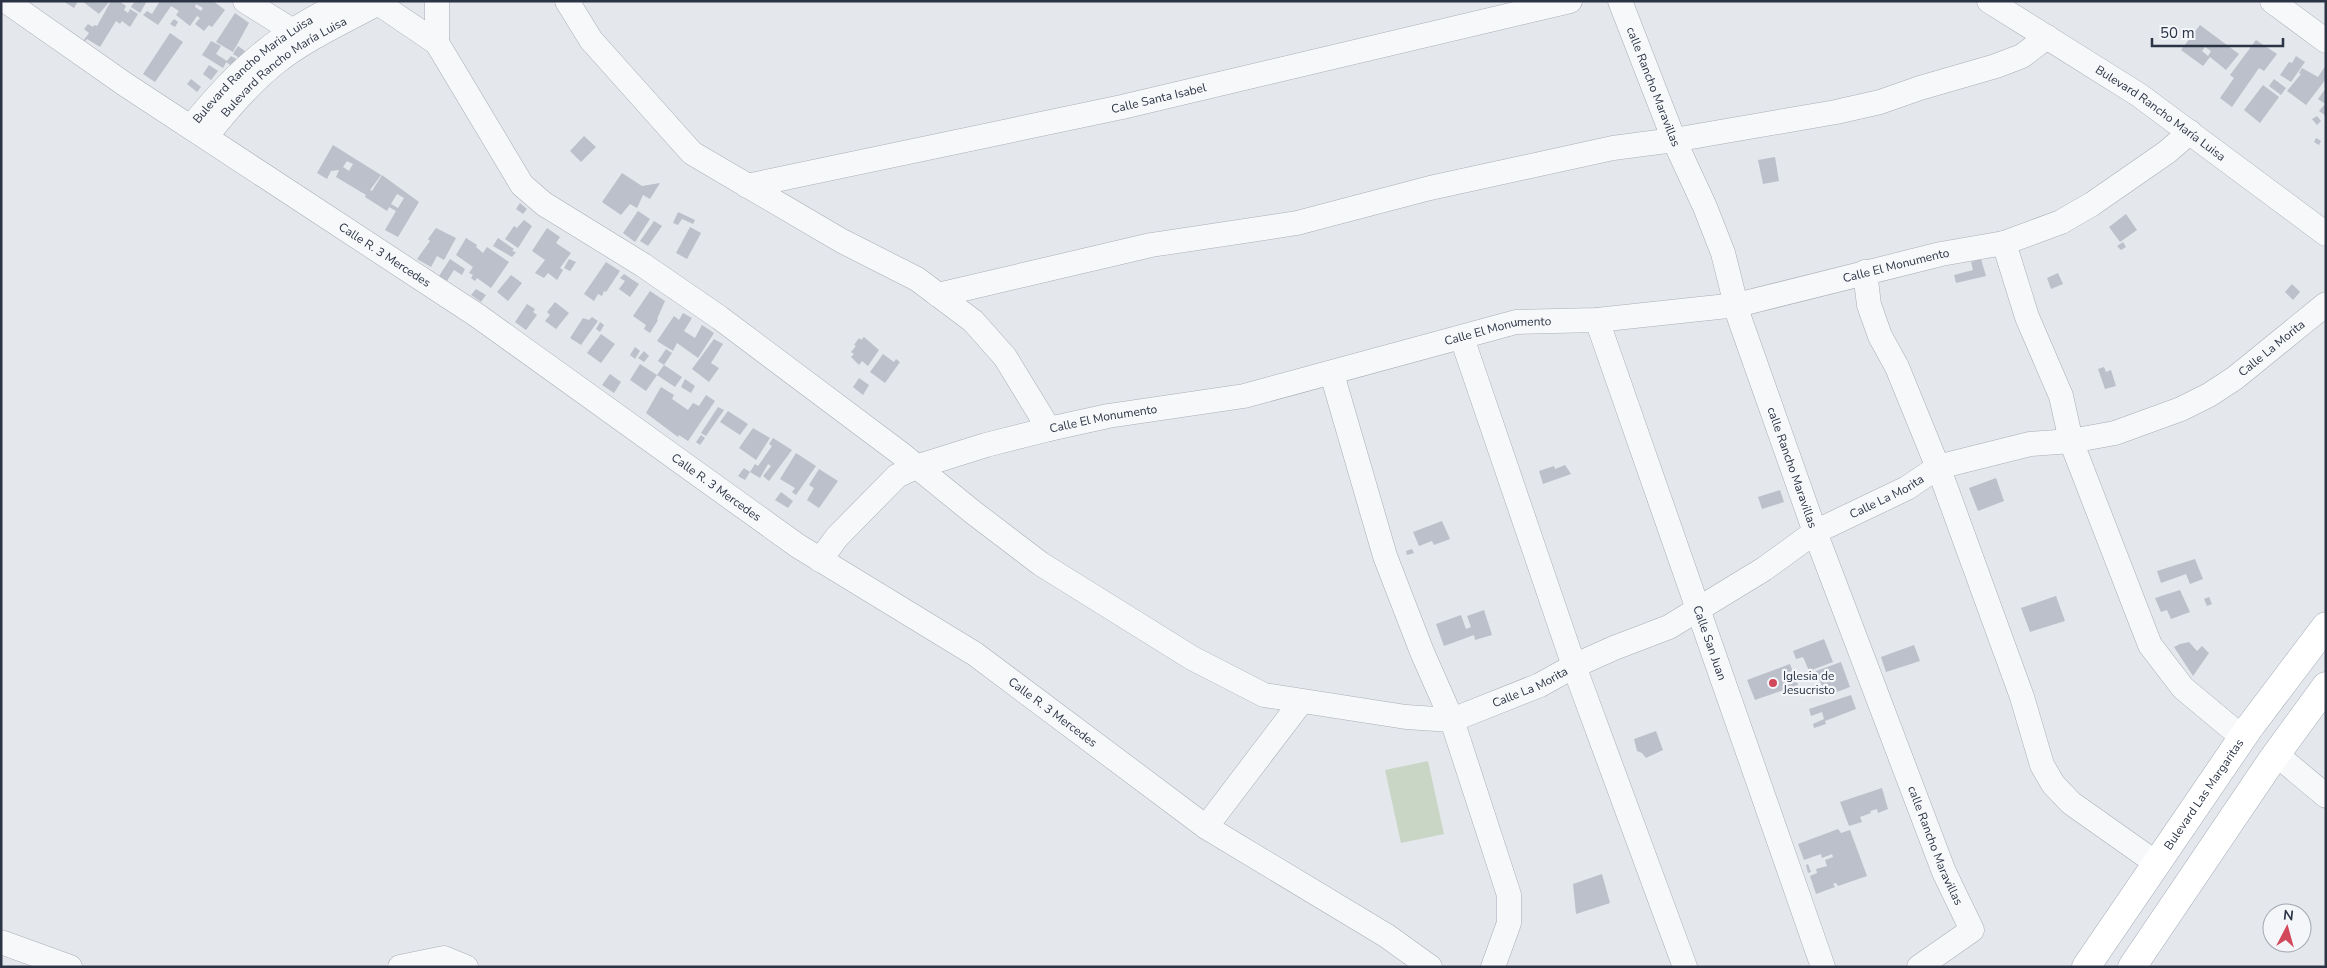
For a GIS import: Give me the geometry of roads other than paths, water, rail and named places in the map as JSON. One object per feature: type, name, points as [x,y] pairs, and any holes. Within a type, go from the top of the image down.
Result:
[{"type":"main road","name":"Bulevard Las Margaritas","points":[[2086,967],[2242,738],[2326,626]]},
{"type":"main road","points":[[2132,967],[2276,755],[2326,686]]},
{"type":"street","name":"Calle R. 3 Mercedes","points":[[6,1],[198,132],[478,316],[798,546],[975,654],[1206,828],[1387,936],[1430,967]]},
{"type":"street","points":[[245,1],[293,30]]},
{"type":"street","name":"Bulevard Rancho Maria Luisa","points":[[198,132],[219,92],[258,56],[293,30],[346,1]]},
{"type":"street","points":[[437,1],[437,43],[522,185],[544,204],[643,265],[720,318],[900,453],[1041,564],[1192,658],[1264,695],[1406,717],[1452,720]]},
{"type":"street","points":[[567,1],[591,40],[692,153],[842,241],[917,279],[938,295],[972,322],[1005,357],[1049,428]]},
{"type":"street","name":"Calle Santa Isabel","points":[[747,186],[1122,106],[1570,1]]},
{"type":"street","name":"calle Rancho Maravillas","points":[[1620,1],[1674,140],[1705,207],[1722,253],[1739,317],[1815,532],[1944,872],[1972,930],[1919,967]]},
{"type":"street","name":"Bulevard Rancho María Luisa","points":[[1989,1],[2139,95],[2326,234]]},
{"type":"street","points":[[2016,1],[2138,79],[2326,217]]},
{"type":"street","points":[[2272,1],[2326,41]]},
{"type":"street","name":"Bulevard Rancho María Luisa","points":[[198,132],[226,112],[277,62],[305,43],[378,3],[437,43]]},
{"type":"street","points":[[938,295],[1151,245],[1297,223],[1430,188],[1613,148],[1674,140],[1836,112],[1880,102],[1920,88],[1996,66],[2022,56],[2047,37]]},
{"type":"street","name":"Calle El Monumento","points":[[820,560],[837,537],[897,476],[916,467],[986,445],[1049,428],[1108,416],[1244,396],[1332,374],[1516,322],[1597,320],[1737,305],[1941,254],[2004,243],[2061,222],[2092,204],[2167,152],[2190,132]]},
{"type":"street","points":[[2004,243],[2027,316],[2061,396],[2071,441],[2150,645],[2183,688],[2242,738]]},
{"type":"street","points":[[1865,272],[1869,305],[1880,336],[1897,367],[1938,467],[2022,697],[2042,765],[2053,784],[2071,803],[2156,864]]},
{"type":"street","name":"Calle La Morita","points":[[1452,720],[1540,685],[1574,666],[1668,627],[1698,611],[1764,569],[1815,532],[1907,488],[1938,467],[2030,444],[2071,441],[2116,433],[2181,409],[2209,395],[2246,370],[2326,304]]},
{"type":"street","name":"Calle San Juan","points":[[1597,320],[1823,967]]},
{"type":"street","points":[[1462,338],[1574,666],[1685,967]]},
{"type":"street","points":[[1332,374],[1385,556],[1422,652],[1452,720],[1509,895],[1509,923],[1492,967]]},
{"type":"street","points":[[1206,828],[1301,702]]},
{"type":"street","points":[[2276,755],[2326,796]]},
{"type":"street","points":[[1,942],[70,967]]},
{"type":"street","points":[[400,967],[444,958],[466,967]]},
{"type":"place","name":"Iglesia de Jesucristo","points":[[1773,683]]}]
